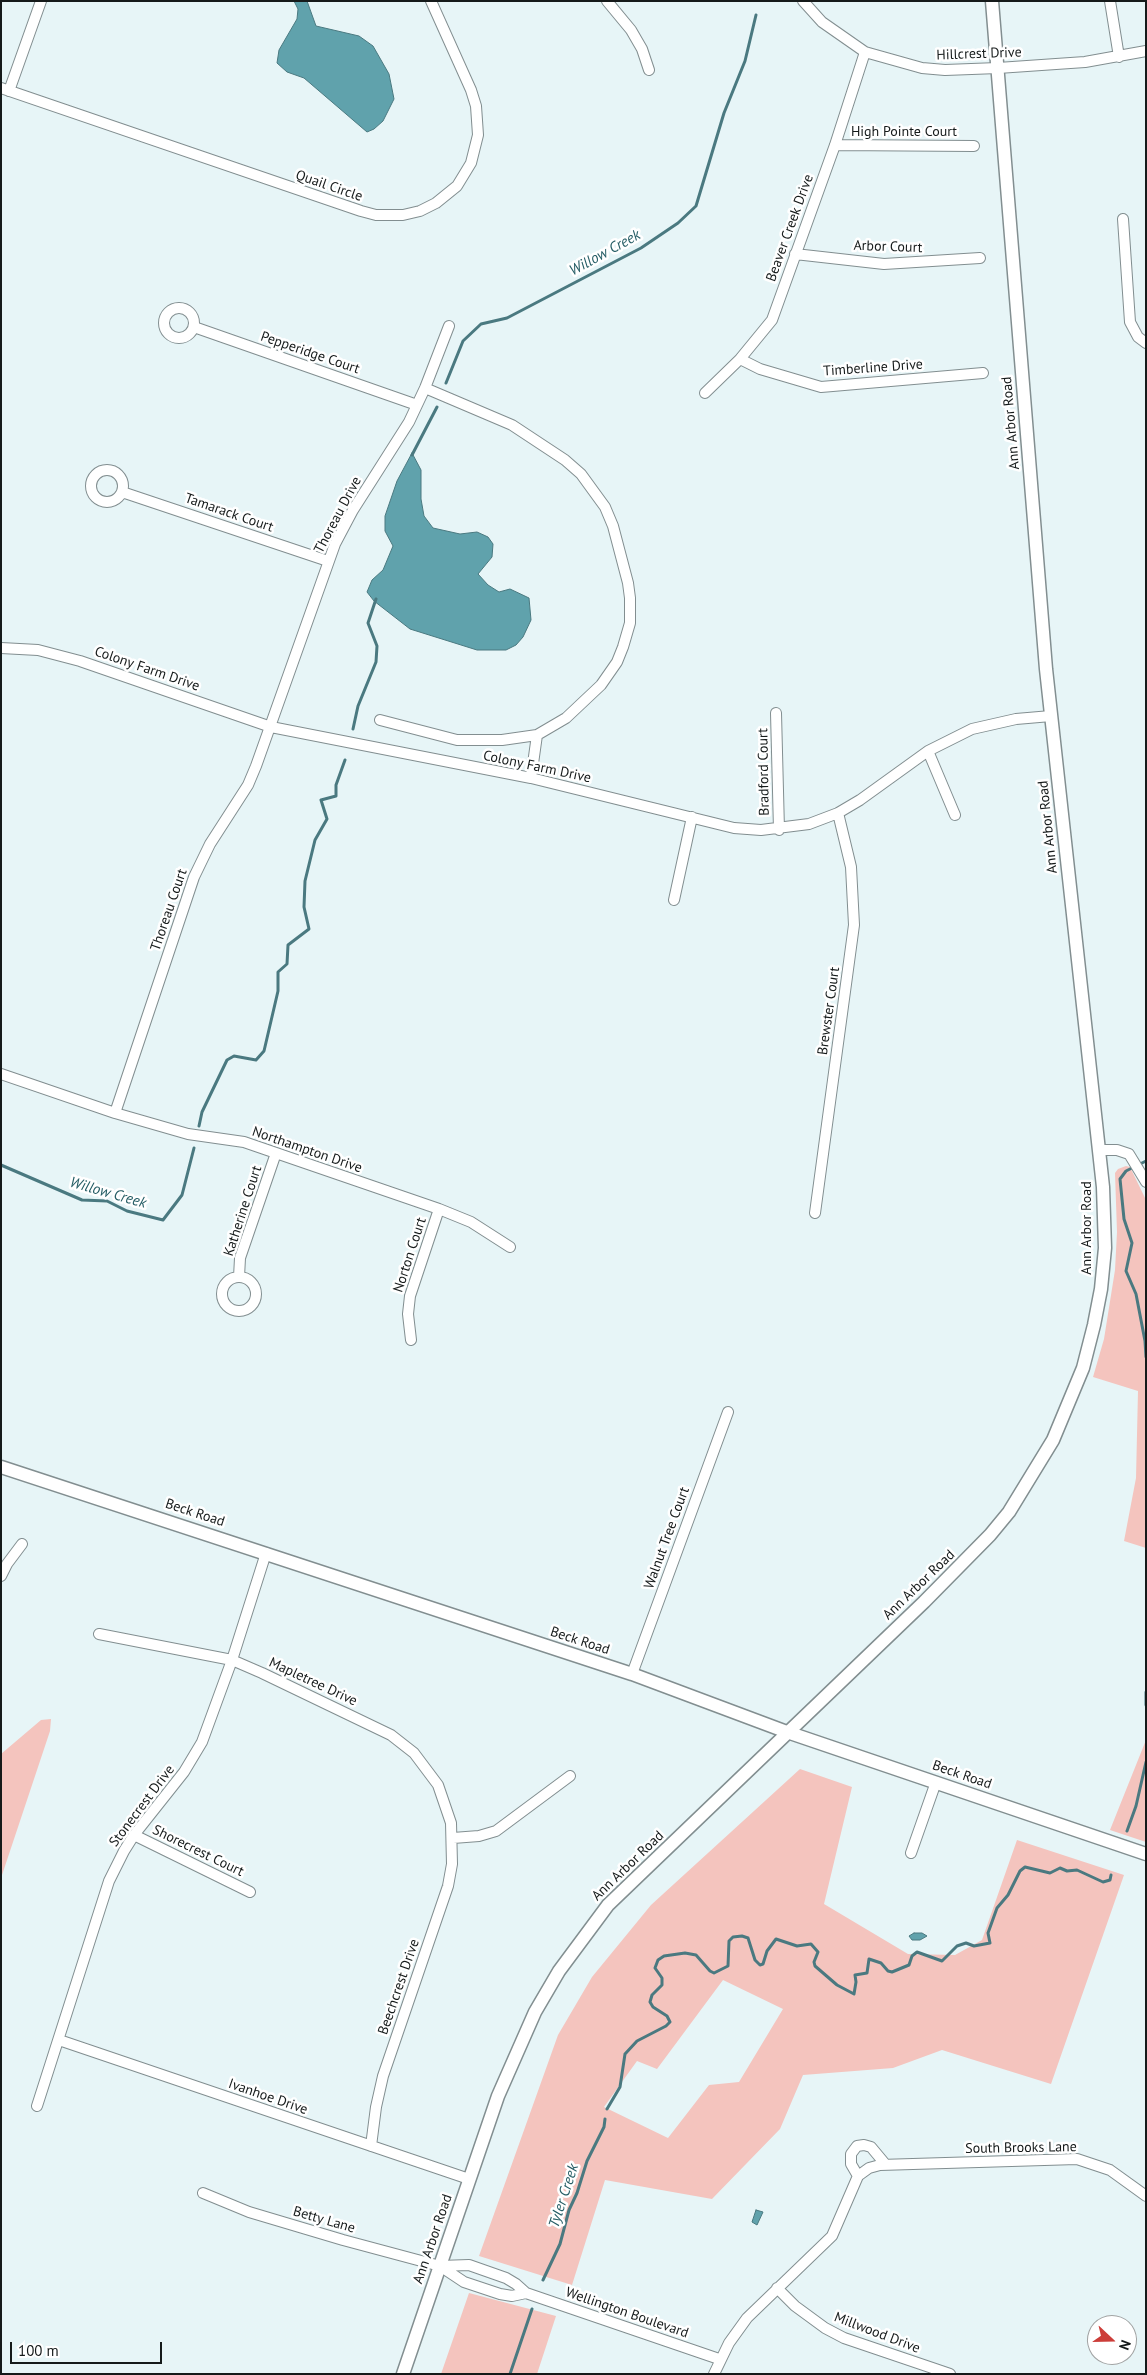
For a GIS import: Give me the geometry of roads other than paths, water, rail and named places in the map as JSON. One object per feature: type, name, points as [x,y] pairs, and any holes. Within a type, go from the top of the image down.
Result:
[{"type":"main road","name":"Ann Arbor Road","points":[[403,2374],[498,2096],[545,1993],[578,1942],[608,1904],[990,1534],[1009,1512],[1052,1440],[1083,1368],[1094,1325],[1101,1289],[1104,1218],[1099,1150],[1051,716],[992,1]]},
{"type":"main road","name":"Beck Road","points":[[1,1467],[632,1674],[787,1732],[1146,1854]]},
{"type":"street","points":[[5,90],[41,1]]},
{"type":"street","name":"Quail Circle","points":[[5,90],[361,211],[383,216],[403,215],[420,211],[436,203],[457,186],[471,163],[478,135],[476,106],[471,90],[431,1]]},
{"type":"street","points":[[606,1],[631,30],[642,49],[649,70]]},
{"type":"street","points":[[1110,1],[1119,57]]},
{"type":"street","name":"Hillcrest Drive","points":[[805,2],[822,22],[864,52],[922,68],[945,70],[998,68],[1119,57],[1146,51]]},
{"type":"street","name":"Beaver Creek Drive","points":[[705,393],[740,359],[772,320],[835,145],[864,52]]},
{"type":"street","name":"High Pointe Court","points":[[835,145],[974,146]]},
{"type":"street","points":[[1123,219],[1130,322],[1138,337],[1146,342]]},
{"type":"street","name":"Arbor Court","points":[[795,254],[884,264],[980,258]]},
{"type":"street","name":"Thoreau Drive","points":[[270,727],[328,561],[353,510],[409,422],[425,388],[449,326]]},
{"type":"street","name":"Pepperidge Court","points":[[194,328],[417,405]]},
{"type":"street","name":"Timberline Drive","points":[[740,359],[760,369],[821,387],[983,373]]},
{"type":"street","points":[[380,720],[457,740],[502,740],[537,734],[566,718],[589,698],[610,672],[623,647],[630,624],[630,598],[613,526],[594,489],[565,460],[512,425],[425,388]]},
{"type":"street","name":"Tamarack Court","points":[[122,492],[328,561]]},
{"type":"street","name":"Colony Farm Drive","points":[[1,648],[38,650],[72,659],[270,727],[531,778],[734,828],[779,830],[810,824],[838,813],[860,800],[928,750],[983,726],[1016,719],[1051,716]]},
{"type":"street","name":"Bradford Court","points":[[776,713],[779,830]]},
{"type":"street","name":"Thoreau Court","points":[[115,1113],[194,877],[210,844],[248,785],[270,727]]},
{"type":"street","points":[[531,778],[537,734]]},
{"type":"street","points":[[928,750],[954,815]]},
{"type":"street","name":"Brewster Court","points":[[815,1213],[854,925],[852,867],[838,813]]},
{"type":"street","points":[[674,900],[692,817]]},
{"type":"street","name":"Northampton Drive","points":[[1,1074],[115,1113],[200,1138],[244,1142],[439,1209],[471,1222],[510,1247]]},
{"type":"street","points":[[1099,1150],[1125,1151],[1137,1165],[1146,1182]]},
{"type":"street","name":"Katherine Court","points":[[239,1278],[240,1258],[276,1154]]},
{"type":"street","name":"Norton Court","points":[[410,1340],[408,1314],[410,1296],[439,1209]]},
{"type":"street","name":"Walnut Tree Court","points":[[632,1674],[728,1412]]},
{"type":"street","points":[[1,1576],[22,1544]]},
{"type":"street","name":"Stonecrest Drive","points":[[36,2106],[59,2040],[102,1900],[117,1863],[134,1835],[184,1772],[196,1753],[207,1729],[232,1660],[266,1553]]},
{"type":"street","name":"Mapletree Drive","points":[[99,1634],[232,1660],[380,1729],[405,1745],[422,1762],[438,1785],[448,1811],[453,1838]]},
{"type":"street","points":[[453,1838],[479,1836],[496,1831],[570,1776]]},
{"type":"street","points":[[911,1853],[936,1782]]},
{"type":"street","name":"Shorecrest Court","points":[[134,1835],[250,1892]]},
{"type":"street","name":"Beechcrest Drive","points":[[371,2146],[382,2076],[448,1886],[452,1864],[453,1838]]},
{"type":"street","name":"Ivanhoe Drive","points":[[59,2040],[469,2179]]},
{"type":"street","points":[[714,2374],[719,2359],[747,2318],[832,2236],[858,2176],[851,2164],[851,2154],[857,2146],[871,2146],[886,2165]]},
{"type":"street","name":"South Brooks Lane","points":[[858,2176],[868,2168],[886,2165],[1077,2159],[1110,2170],[1146,2196]]},
{"type":"street","name":"Betty Lane","points":[[203,2193],[249,2212],[299,2228],[440,2266]]},
{"type":"street","name":"Wellington Boulevard","points":[[440,2266],[464,2282],[500,2294],[512,2296],[526,2293]]},
{"type":"street","name":"Wellington Boulevard","points":[[440,2266],[469,2266],[506,2278],[526,2293],[719,2359]]},
{"type":"street","name":"Millwood Drive","points":[[777,2288],[800,2311],[844,2338],[950,2374]]},
{"type":"water","points":[[294,1],[307,1],[316,26],[359,36],[373,46],[389,74],[394,99],[383,121],[374,129],[367,132],[304,78],[287,72],[277,63],[279,50],[297,19],[298,9]]},
{"type":"water","points":[[412,453],[421,470],[421,499],[424,516],[433,528],[460,534],[477,532],[488,537],[493,544],[492,557],[478,574],[488,585],[499,592],[510,589],[529,598],[531,620],[523,637],[516,645],[506,650],[477,650],[410,629],[374,601],[367,592],[372,580],[383,570],[393,546],[385,531],[385,516],[397,481]]},
{"type":"water","points":[[914,1933],[922,1933],[927,1936],[920,1940],[912,1940],[909,1936]]},
{"type":"water","points":[[756,2210],[763,2212],[757,2225],[752,2222]]},
{"type":"waterway","name":"Willow Creek","points":[[446,383],[463,341],[481,324],[507,318],[641,248],[678,223],[696,206],[724,113],[745,61],[756,15]]},
{"type":"waterway","name":"Willow Creek","points":[[412,455],[437,407]]},
{"type":"waterway","name":"Willow Creek","points":[[353,729],[358,706],[376,662],[377,646],[368,623],[376,599]]},
{"type":"waterway","name":"Willow Creek","points":[[199,1126],[202,1112],[227,1060],[234,1056],[256,1060],[264,1051],[278,991],[278,972],[287,964],[288,945],[309,929],[304,907],[305,881],[315,840],[327,819],[321,800],[336,796],[336,785],[345,760]]},
{"type":"waterway","name":"Willow Creek","points":[[1,1165],[82,1200],[107,1201],[127,1211],[163,1220],[182,1195],[194,1148]]},
{"type":"waterway","name":"Tyler Creek","points":[[1146,1161],[1126,1171],[1120,1179],[1124,1219],[1132,1243],[1126,1271],[1136,1294],[1145,1341],[1146,1357]]},
{"type":"waterway","name":"Tyler Creek","points":[[1146,1692],[1146,1705]]},
{"type":"waterway","name":"Tyler Creek","points":[[1127,1831],[1136,1806],[1146,1762]]},
{"type":"waterway","name":"Tyler Creek","points":[[607,2109],[620,2087],[625,2054],[637,2041],[670,2022],[667,2016],[653,2007],[650,2002],[652,1995],[662,1985],[662,1978],[655,1968],[658,1960],[664,1956],[685,1953],[696,1955],[714,1973],[728,1966],[729,1941],[733,1937],[742,1936],[748,1938],[755,1960],[760,1965],[763,1964],[767,1951],[776,1939],[797,1946],[811,1944],[818,1952],[814,1962],[815,1966],[837,1985],[854,1994],[855,1975],[867,1973],[869,1959],[881,1963],[888,1971],[892,1972],[909,1965],[912,1956],[917,1952],[942,1961],[957,1946],[966,1943],[974,1946],[990,1943],[988,1933],[997,1908],[1008,1895],[1020,1871],[1025,1867],[1050,1873],[1060,1868],[1067,1871],[1077,1870],[1103,1882],[1110,1880],[1111,1875]]},
{"type":"waterway","name":"Tyler Creek","points":[[543,2280],[560,2244],[569,2210],[577,2193],[587,2161],[604,2127],[605,2119]]},
{"type":"waterway","name":"Tyler Creek","points":[[510,2374],[532,2309]]}]
